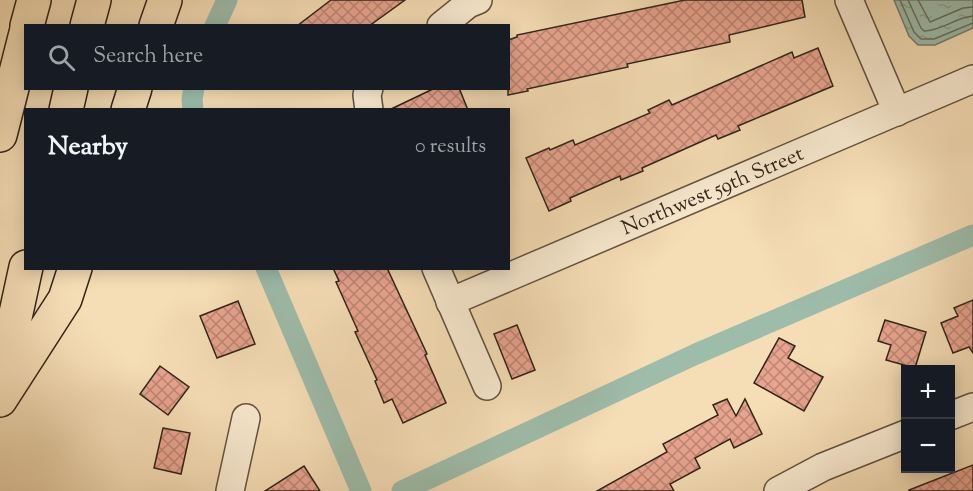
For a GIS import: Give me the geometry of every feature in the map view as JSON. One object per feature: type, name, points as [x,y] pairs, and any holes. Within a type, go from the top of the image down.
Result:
[{"type":"highway","points":[[28,24],[34,0]]},
{"type":"highway","points":[[88,24],[94,0]]},
{"type":"highway","points":[[157,24],[165,0]]},
{"type":"highway","points":[[0,135],[24,41]]},
{"type":"highway","points":[[66,108],[71,90]]},
{"type":"highway","points":[[129,108],[134,90]]},
{"type":"highway","points":[[0,389],[25,270]]},
{"type":"highway","points":[[0,400],[65,299],[74,270]]},
{"type":"street","points":[[443,24],[468,4],[478,0]]},
{"type":"street","points":[[849,0],[897,112]]},
{"type":"street","name":"Northwest 59th Street","points":[[450,302],[973,79]]},
{"type":"street","points":[[437,270],[487,386]]},
{"type":"street","points":[[955,414],[973,407]]},
{"type":"street","points":[[230,491],[246,418]]},
{"type":"street","points":[[777,491],[823,467],[901,436]]},
{"type":"water","points":[[894,0],[973,0],[973,28],[935,45],[918,45],[909,36]]},
{"type":"building","points":[[331,0],[405,0],[372,24],[300,24]]},
{"type":"building","points":[[685,0],[802,0],[805,17],[729,35],[730,42],[627,64],[628,67],[508,95],[508,90],[510,90],[510,39],[517,35]]},
{"type":"building","points":[[818,48],[833,86],[738,126],[740,130],[718,139],[716,135],[642,168],[643,171],[621,180],[620,176],[570,198],[571,201],[549,211],[526,158],[573,140],[575,145],[650,113],[648,110],[669,100],[672,105],[792,52],[794,58]]},
{"type":"building","points":[[431,90],[460,90],[467,108],[393,108]]},
{"type":"building","points":[[334,270],[388,270],[427,354],[425,355],[446,403],[403,423],[392,399],[384,403],[375,381],[377,380],[355,332],[358,331],[336,282],[339,281]]},
{"type":"building","points":[[973,300],[973,353],[969,347],[953,353],[941,323],[958,316],[954,308]]},
{"type":"building","points":[[238,301],[255,344],[217,358],[200,316]]},
{"type":"building","points":[[885,320],[926,332],[916,365],[904,365],[886,360],[891,345],[878,341]]},
{"type":"building","points":[[517,325],[535,370],[512,379],[494,334]]},
{"type":"building","points":[[779,338],[795,346],[788,358],[823,377],[804,411],[754,383]]},
{"type":"building","points":[[160,366],[189,387],[168,415],[140,394]]},
{"type":"building","points":[[727,399],[736,416],[745,399],[762,434],[734,448],[730,439],[695,458],[700,468],[670,484],[674,491],[597,491],[667,452],[663,444],[718,415],[713,405]]},
{"type":"building","points":[[163,428],[190,433],[181,474],[154,468]]},
{"type":"building","points":[[973,465],[973,491],[909,491],[909,490]]},
{"type":"building","points":[[304,466],[320,491],[265,491]]},
{"type":"waterway","points":[[216,24],[227,0]]},
{"type":"waterway","points":[[193,108],[194,90]]},
{"type":"waterway","points":[[402,491],[696,354],[973,235]]},
{"type":"waterway","points":[[267,270],[361,491]]}]
